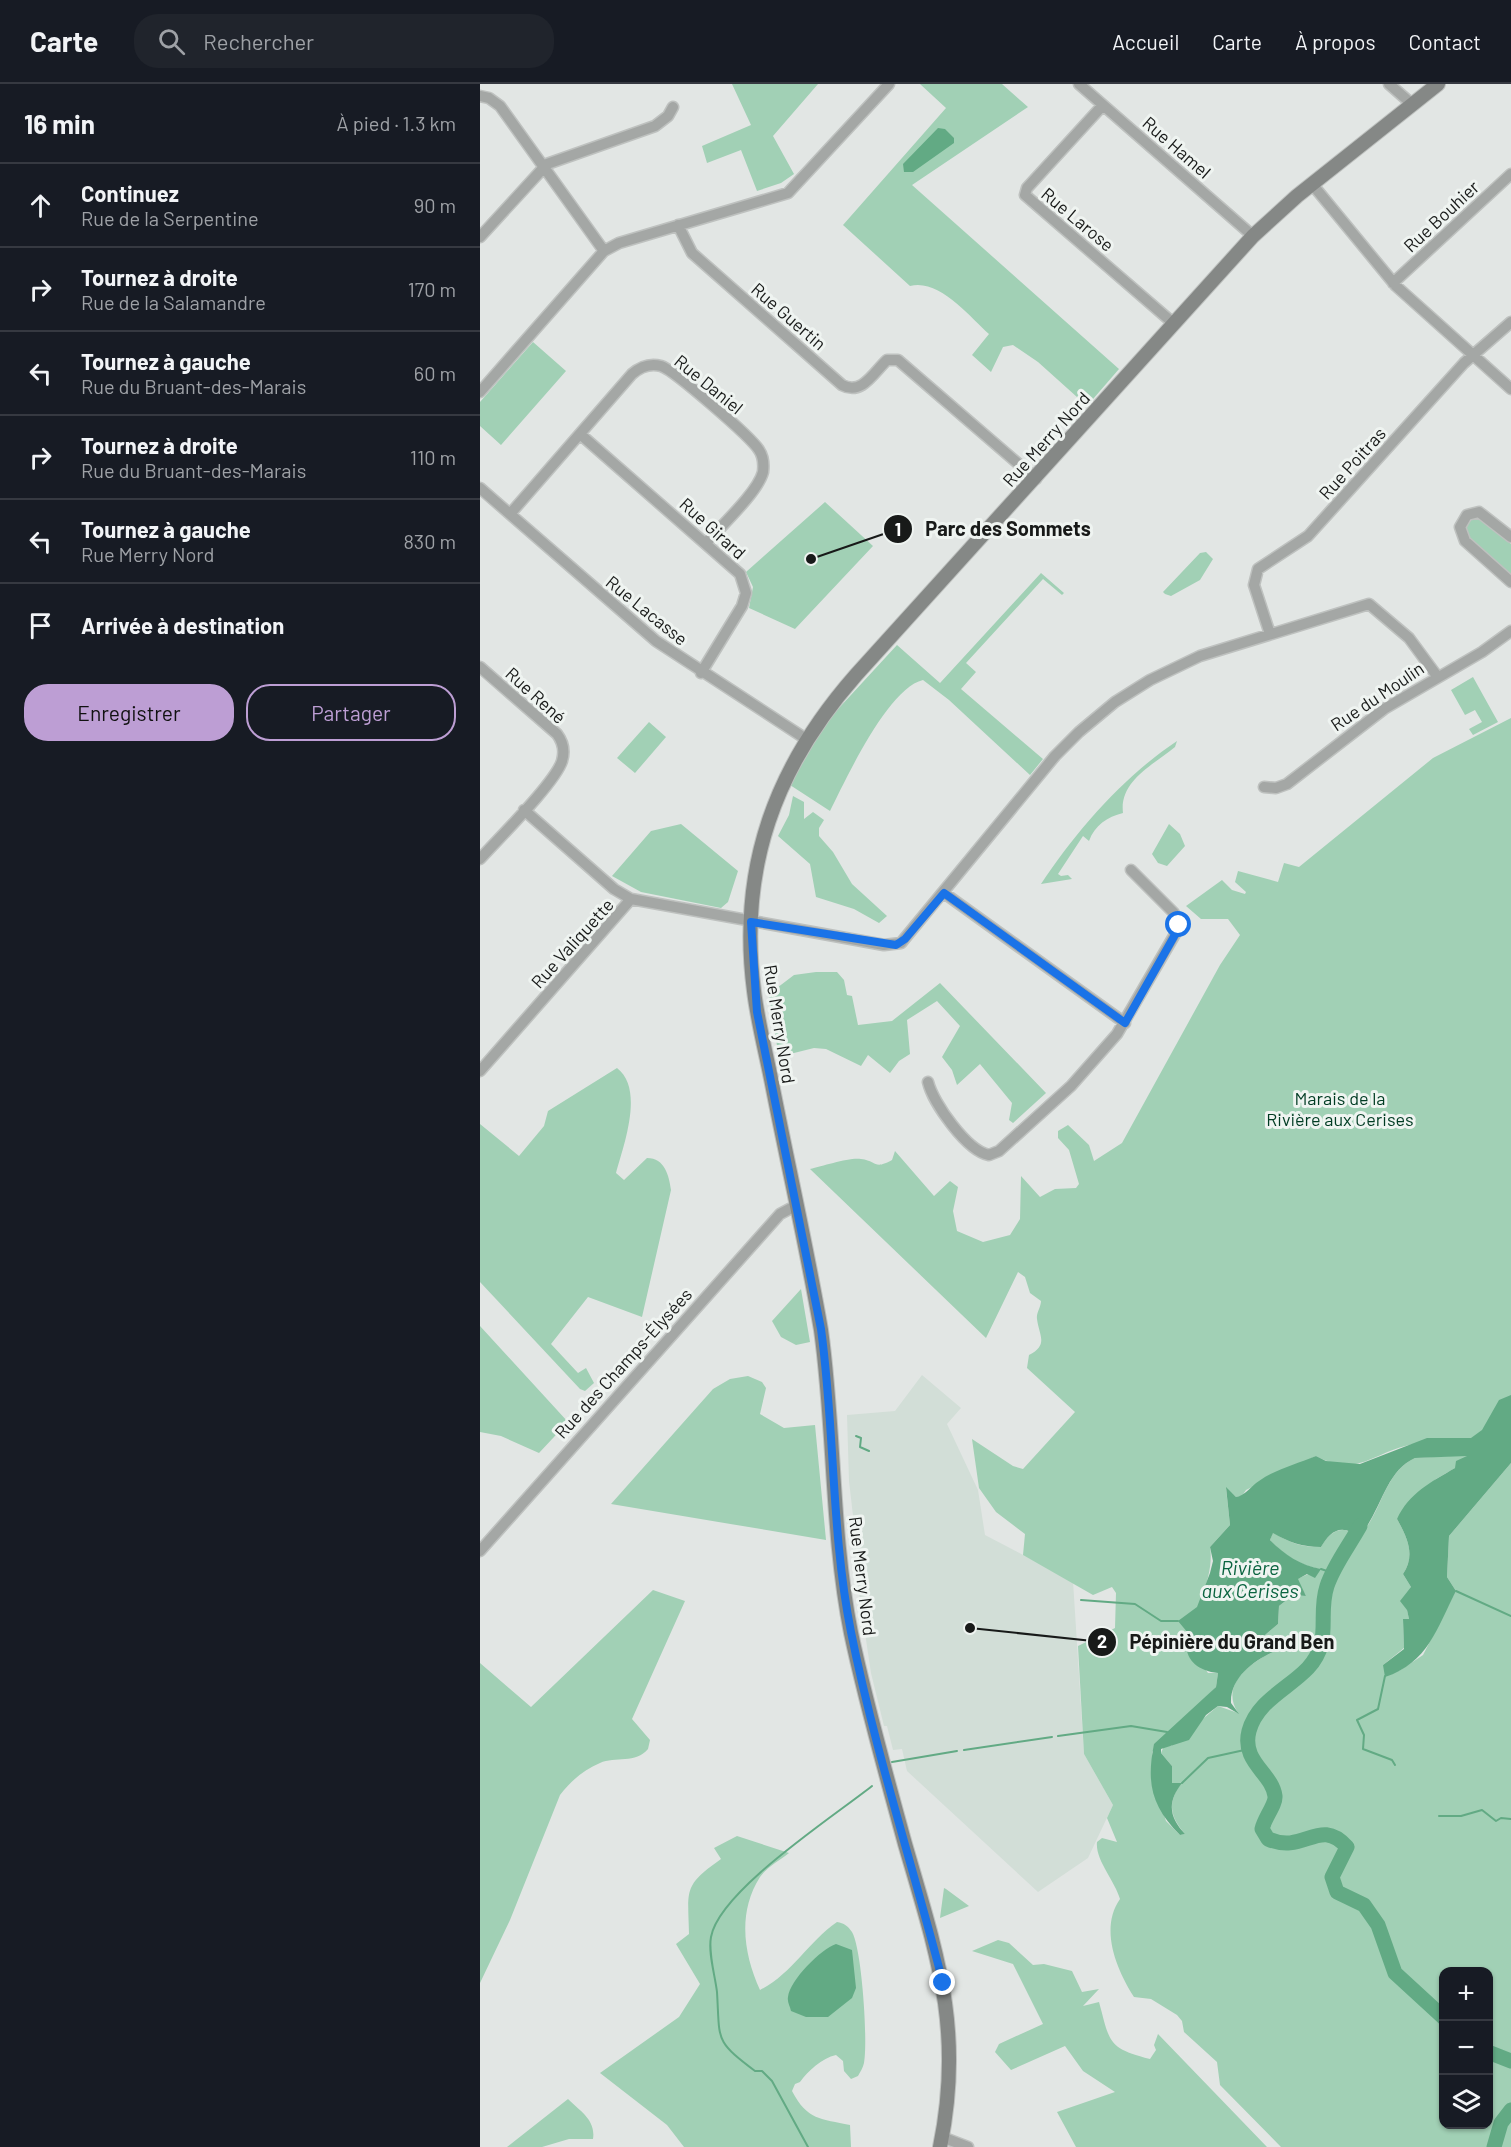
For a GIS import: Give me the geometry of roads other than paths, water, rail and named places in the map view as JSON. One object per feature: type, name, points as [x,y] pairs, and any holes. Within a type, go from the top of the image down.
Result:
[{"type":"main road","name":"Rue Merry Nord","points":[[941,2142],[950,2070],[946,2002],[929,1927],[874,1731],[851,1631],[839,1543],[825,1356],[797,1205],[757,1012],[751,922],[756,869],[766,826],[782,785],[806,739],[848,684],[1036,479],[1173,323],[1253,236],[1312,184],[1438,84]]},
{"type":"street","points":[[480,392],[604,251],[619,243],[782,196],[794,189],[889,84]]},
{"type":"street","name":"Rue Hamel","points":[[1079,84],[1253,236]]},
{"type":"street","points":[[1389,84],[1413,105]]},
{"type":"street","points":[[480,96],[498,103],[604,251]]},
{"type":"street","name":"Rue Larose","points":[[1103,105],[1027,188],[1025,195],[1173,323]]},
{"type":"street","points":[[480,237],[544,166],[655,126],[668,116],[673,107]]},
{"type":"street","name":"Rue Bouhier","points":[[1393,282],[1511,174]]},
{"type":"street","points":[[1312,184],[1393,282],[1511,389]]},
{"type":"street","name":"Rue Guertin","points":[[678,225],[692,253],[842,385],[849,389],[860,387],[891,358],[898,360],[1036,479]]},
{"type":"street","name":"Rue Poitras","points":[[1270,634],[1254,585],[1256,572],[1308,536],[1461,366],[1511,322]]},
{"type":"street","name":"Rue Daniel","points":[[510,514],[632,374],[642,367],[654,365],[671,372],[750,439],[761,454],[763,466],[760,479],[706,543]]},
{"type":"street","name":"Rue Girard","points":[[580,434],[740,574],[746,593],[742,606],[701,673]]},
{"type":"street","name":"Rue Lacasse","points":[[480,488],[648,635],[701,673],[806,739]]},
{"type":"street","points":[[1511,537],[1487,515],[1479,512],[1467,515],[1460,527],[1465,541],[1511,582]]},
{"type":"street","points":[[1125,1023],[944,893],[1049,764],[1097,716],[1129,693],[1166,672],[1200,656],[1369,604],[1405,634],[1437,676]]},
{"type":"street","name":"Rue du Moulin","points":[[1264,788],[1276,788],[1287,783],[1356,728],[1437,676],[1482,652],[1511,631]]},
{"type":"street","name":"Rue René","points":[[480,667],[557,734],[564,755],[561,765],[480,859]]},
{"type":"street","points":[[524,810],[614,889],[631,899]]},
{"type":"street","points":[[928,1082],[934,1101],[942,1113],[976,1149],[982,1153],[993,1154],[1076,1081],[1125,1023],[1179,925],[1174,913],[1131,870]]},
{"type":"street","name":"Rue Valiquette","points":[[480,1071],[631,899],[751,922],[896,945],[905,939],[944,893]]},
{"type":"street","name":"Rue des Champs-Élysées","points":[[480,1551],[780,1214],[797,1205]]},
{"type":"street","points":[[941,2142],[968,2147]]},
{"type":"water","points":[[938,128],[945,129],[954,138],[954,143],[913,172],[904,172],[903,164]]},
{"type":"water","name":"Rivière aux Cerises","points":[[1511,1395],[1511,1463],[1449,1536],[1447,1577],[1456,1591],[1429,1643],[1412,1663],[1400,1671],[1385,1677],[1383,1665],[1404,1649],[1403,1619],[1409,1619],[1407,1610],[1400,1601],[1411,1587],[1403,1574],[1409,1560],[1409,1546],[1397,1519],[1414,1495],[1455,1468],[1456,1461],[1467,1456],[1415,1458],[1404,1465],[1388,1486],[1368,1524],[1350,1545],[1351,1532],[1346,1530],[1333,1532],[1321,1547],[1296,1543],[1273,1533],[1270,1540],[1287,1555],[1306,1565],[1321,1569],[1315,1578],[1307,1574],[1298,1579],[1306,1596],[1293,1595],[1279,1606],[1278,1624],[1265,1635],[1273,1652],[1258,1660],[1244,1672],[1234,1686],[1231,1703],[1239,1714],[1227,1707],[1218,1706],[1206,1715],[1189,1740],[1161,1749],[1161,1753],[1172,1766],[1172,1783],[1182,1783],[1172,1803],[1173,1815],[1185,1834],[1180,1835],[1157,1804],[1151,1783],[1152,1758],[1154,1744],[1216,1687],[1218,1673],[1203,1669],[1192,1661],[1186,1649],[1188,1633],[1178,1621],[1197,1607],[1213,1561],[1210,1547],[1230,1525],[1226,1487],[1236,1497],[1239,1496],[1272,1473],[1316,1456],[1326,1461],[1360,1464],[1427,1438],[1471,1438],[1482,1430],[1499,1400]]},
{"type":"water","points":[[836,1944],[852,1950],[856,1988],[852,1998],[828,2017],[806,2017],[791,2011],[788,1997],[794,1982],[815,1958]]},
{"type":"waterway","points":[[856,1436],[861,1438],[860,1447],[869,1451]]},
{"type":"waterway","name":"Rivière aux Cerises","points":[[1360,1526],[1327,1586],[1324,1597],[1322,1638],[1316,1658],[1300,1676],[1259,1711],[1249,1731],[1249,1751],[1269,1780],[1275,1796],[1262,1829],[1268,1839],[1281,1843],[1292,1843],[1319,1835],[1328,1835],[1337,1838],[1347,1847],[1332,1877],[1337,1892],[1364,1905],[1378,1925],[1395,1973],[1439,2013]]},
{"type":"waterway","points":[[1321,1569],[1333,1573]]},
{"type":"waterway","points":[[1456,1591],[1511,1616]]},
{"type":"waterway","points":[[1081,1600],[1135,1604],[1161,1621],[1178,1621]]},
{"type":"waterway","points":[[1385,1676],[1378,1709],[1357,1720],[1364,1735],[1363,1749],[1392,1760],[1395,1765]]},
{"type":"waterway","points":[[1058,1736],[1131,1726],[1167,1732]]},
{"type":"waterway","points":[[964,1750],[1052,1737]]},
{"type":"waterway","points":[[1182,1783],[1208,1758],[1249,1749]]},
{"type":"waterway","points":[[892,1762],[957,1751]]},
{"type":"waterway","points":[[808,2147],[772,2081],[762,2071],[755,2071],[742,2061],[722,2038],[711,1957],[711,1937],[719,1919],[734,1898],[755,1877],[806,1835],[872,1786]]},
{"type":"waterway","points":[[1439,1816],[1461,1816],[1482,1810],[1496,1821],[1501,1818],[1511,1819]]},
{"type":"waterway","name":"Rivière aux Cerises","points":[[1493,2054],[1511,2061]]},
{"type":"waterway","name":"Rivière aux Cerises","points":[[1494,2147],[1501,2123],[1511,2110]]},
{"type":"place","name":"Parc des Sommets","points":[[811,559]]},
{"type":"place","name":"Pépinière du Grand Ben","points":[[970,1628]]},
{"type":"park label","name":"Marais de la Rivière aux Cerises","points":[[1340,1108]]}]
